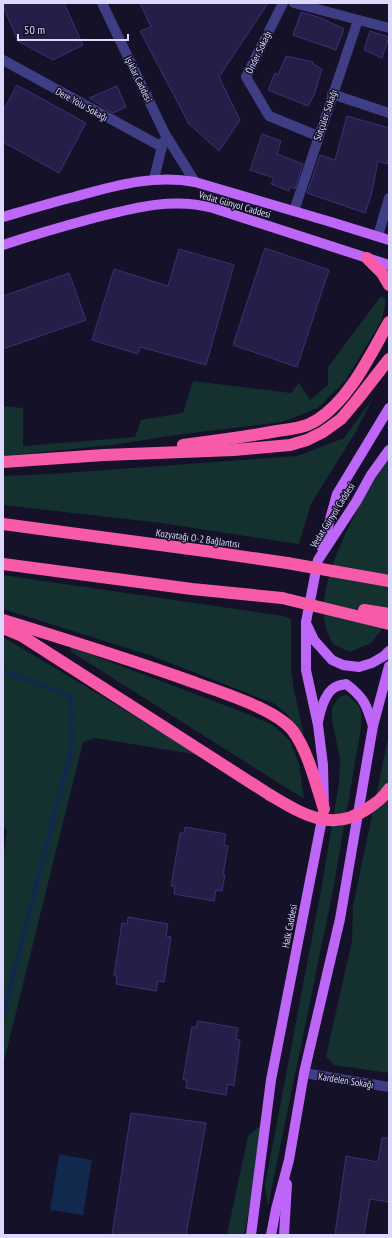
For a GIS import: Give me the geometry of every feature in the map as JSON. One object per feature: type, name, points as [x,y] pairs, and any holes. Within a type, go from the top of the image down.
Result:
[{"type":"highway","points":[[368,258],[382,273],[389,285]]},
{"type":"highway","points":[[104,455],[253,436],[304,426],[317,420],[335,406],[351,385],[389,322]]},
{"type":"highway","points":[[3,462],[104,455],[290,446],[323,432],[340,419],[389,359]]},
{"type":"highway","name":"Kozyatağı O-2 Bağlantısı","points":[[3,524],[287,563],[389,581]]},
{"type":"highway","points":[[3,564],[192,589],[282,598],[389,614]]},
{"type":"highway","points":[[282,598],[389,624]]},
{"type":"highway","points":[[3,620],[128,659],[236,698],[278,718],[293,731],[308,759],[324,809]]},
{"type":"highway","points":[[3,628],[22,636],[270,796],[299,812],[314,818],[338,821],[357,816],[382,799],[389,789]]},
{"type":"main road","name":"Vedat Günyol Caddesi","points":[[3,217],[117,185],[154,179],[174,179],[195,182],[389,240]]},
{"type":"main road","name":"Vedat Günyol Caddesi","points":[[3,245],[56,228],[132,208],[175,202],[200,204],[389,265]]},
{"type":"main road","points":[[318,560],[337,494],[389,408]]},
{"type":"main road","name":"Vedat Günyol Caddesi","points":[[306,622],[318,560],[389,450]]},
{"type":"main road","points":[[306,622],[314,640],[332,660],[343,665],[359,667],[372,663],[389,651]]},
{"type":"main road","name":"Halk Caddesi","points":[[251,1235],[271,1080],[324,809],[323,766],[318,725],[306,670],[306,622]]},
{"type":"main road","points":[[272,1235],[276,1209],[289,1160],[304,1074],[340,919],[373,726],[389,666]]},
{"type":"main road","points":[[318,725],[320,712],[325,699],[334,687],[346,684],[359,693],[368,710],[373,726]]},
{"type":"main road","points":[[284,1235],[289,1160]]},
{"type":"street","name":"Işıklar Caddesi","points":[[102,3],[165,134],[195,182]]},
{"type":"street","name":"Önder Sokağı","points":[[282,3],[246,77],[269,116],[318,136]]},
{"type":"street","points":[[294,3],[389,28]]},
{"type":"street","name":"Sütçüler Sokağı","points":[[294,211],[358,20]]},
{"type":"street","name":"Dere Yolu Sokağı","points":[[3,60],[162,147]]},
{"type":"street","points":[[332,94],[389,113]]},
{"type":"street","points":[[154,179],[165,134]]},
{"type":"street","points":[[378,236],[389,198]]},
{"type":"street","name":"Kardelen Sokağı","points":[[304,1074],[389,1087]]},
{"type":"green space","points":[[381,296],[386,300],[382,320],[346,380],[318,408],[282,422],[176,435],[112,445],[3,456],[3,406],[23,408],[23,446],[135,437],[141,420],[183,413],[193,381],[291,393],[299,383],[310,400],[328,385],[328,367]]},
{"type":"green space","points":[[373,398],[355,433],[311,504],[299,544],[161,523],[3,505],[3,476],[51,474],[297,456],[344,438]]},
{"type":"green space","points":[[389,454],[389,596],[387,622],[371,643],[350,652],[333,644],[329,637],[324,614],[325,591],[332,567],[342,542]]},
{"type":"green space","points":[[3,575],[283,616],[291,619],[291,670],[304,736],[286,713],[275,704],[152,656],[3,609]]},
{"type":"green space","points":[[3,637],[200,755],[95,738],[83,742],[3,1065],[3,858],[7,831],[3,826]]},
{"type":"green space","points":[[71,647],[273,725],[290,741],[299,763],[304,799],[70,651]]},
{"type":"green space","points":[[347,695],[356,702],[360,708],[361,728],[334,885],[268,1206],[265,1185],[322,885],[339,783],[340,759],[332,720],[332,708],[339,697]]},
{"type":"green space","points":[[389,734],[389,1073],[334,1065],[326,1056],[352,941],[353,906]]},
{"type":"green space","points":[[266,1121],[244,1235],[227,1235],[248,1136]]},
{"type":"water","points":[[59,1154],[92,1160],[83,1215],[50,1210]]},
{"type":"building","points":[[3,3],[64,3],[83,45],[53,60],[18,41]]},
{"type":"building","points":[[140,3],[268,3],[219,77],[240,120],[219,151],[189,124],[140,31],[151,27]]},
{"type":"building","points":[[301,12],[321,18],[344,29],[336,50],[293,35]]},
{"type":"building","points":[[370,31],[389,37],[382,58],[364,50]]},
{"type":"building","points":[[286,56],[313,62],[313,64],[322,69],[314,95],[308,106],[268,90],[275,73],[278,75]]},
{"type":"building","points":[[17,85],[86,123],[59,173],[3,142],[3,111]]},
{"type":"building","points":[[117,86],[126,107],[113,113],[89,98]]},
{"type":"building","points":[[347,116],[389,128],[389,156],[387,164],[378,161],[372,192],[365,213],[307,193],[320,155],[335,160]]},
{"type":"building","points":[[262,134],[281,141],[277,154],[303,164],[295,189],[290,187],[289,191],[271,184],[274,178],[250,170]]},
{"type":"building","points":[[265,248],[329,270],[297,367],[233,345]]},
{"type":"building","points":[[179,249],[234,265],[206,365],[140,347],[138,354],[92,340],[114,269],[168,286]]},
{"type":"building","points":[[69,273],[86,320],[3,349],[3,296]]},
{"type":"building","points":[[185,827],[226,834],[224,845],[228,846],[223,875],[225,875],[222,891],[216,890],[214,901],[174,894],[175,886],[171,886],[180,833],[184,833]]},
{"type":"building","points":[[128,917],[168,924],[166,936],[171,937],[164,982],[158,981],[156,991],[116,984],[117,976],[114,976],[122,923],[127,924]]},
{"type":"building","points":[[198,1021],[238,1028],[236,1039],[240,1040],[234,1086],[228,1084],[226,1095],[186,1088],[187,1080],[183,1080],[192,1027],[196,1027]]},
{"type":"building","points":[[131,1113],[206,1123],[186,1235],[112,1235]]},
{"type":"building","points":[[382,1138],[389,1138],[389,1202],[370,1199],[364,1235],[335,1235],[346,1156],[378,1162]]},
{"type":"waterway","points":[[3,671],[71,696],[72,746],[3,1016]]}]
